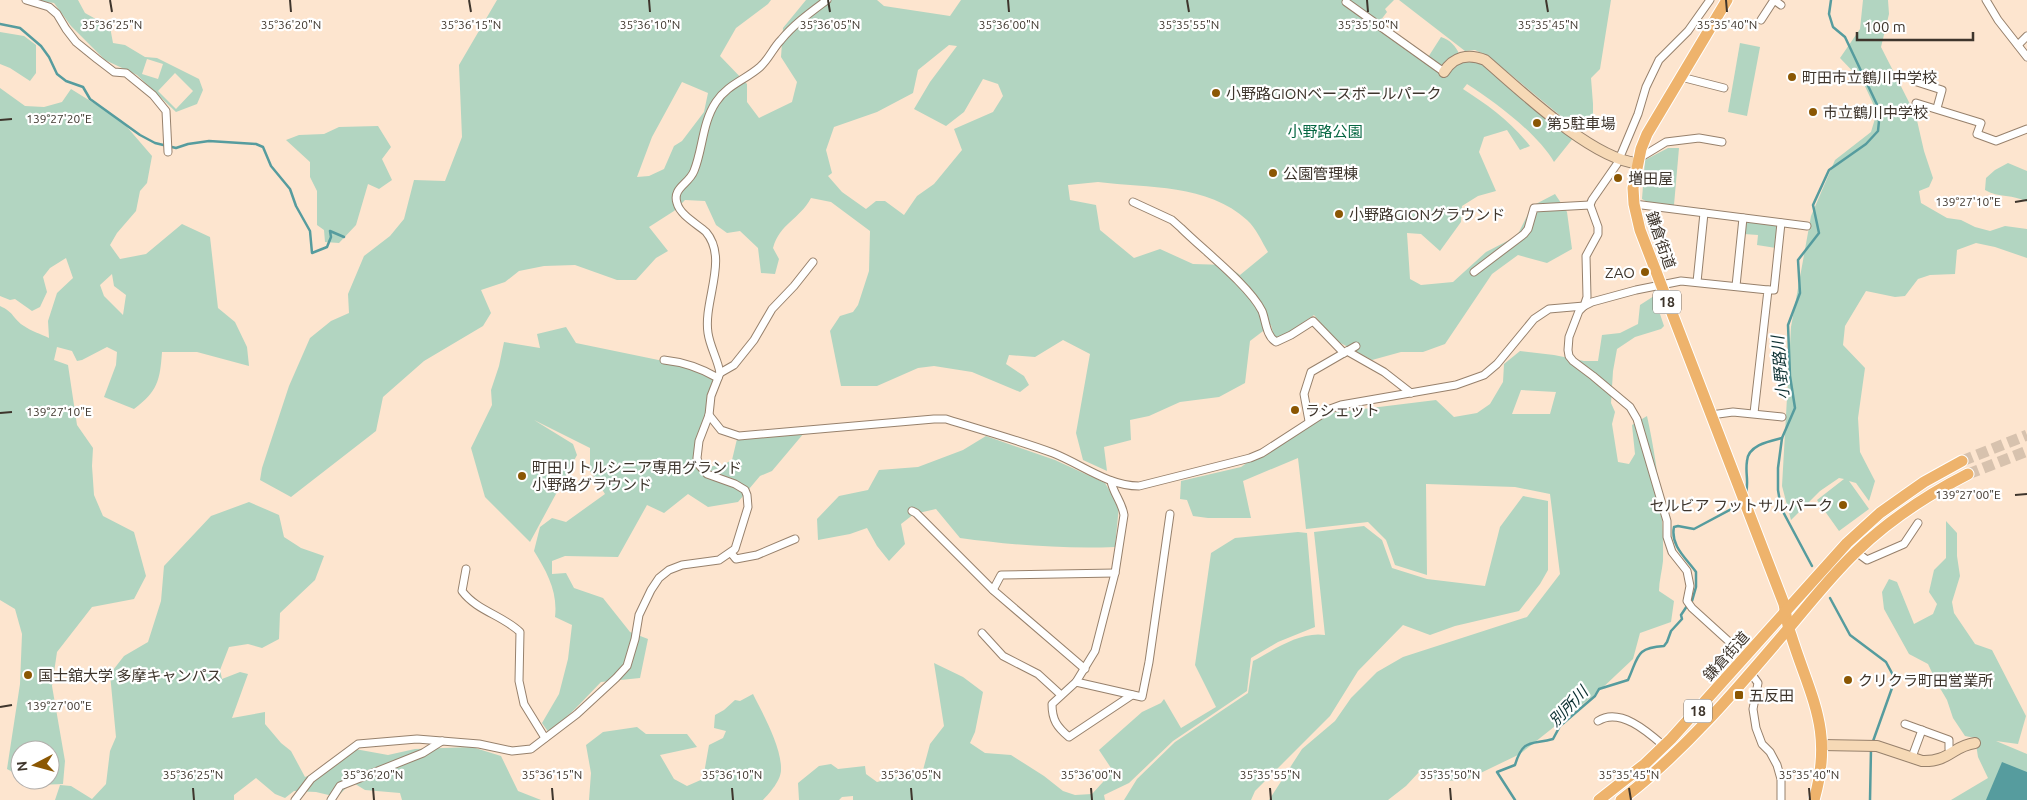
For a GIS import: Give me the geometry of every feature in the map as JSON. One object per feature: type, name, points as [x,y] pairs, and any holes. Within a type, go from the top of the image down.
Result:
[{"type":"main road","name":"鎌倉街道","points":[[1621,800],[1669,760],[1789,628],[1786,611],[1640,230],[1634,204],[1633,188],[1637,161],[1647,134],[1727,0]]},
{"type":"main road","name":"18","points":[[1786,611],[1847,543],[1880,514],[1924,482],[1962,461]]},
{"type":"main road","name":"18","points":[[1814,800],[1821,772],[1822,745],[1816,707],[1789,628],[1856,552],[1930,494],[1968,474]]},
{"type":"main road","name":"鎌倉街道","points":[[1599,800],[1631,776],[1664,746],[1786,611]]},
{"type":"street","points":[[26,0],[49,7],[58,14],[76,42],[96,59],[114,72],[126,73],[153,95],[166,112],[168,152]]},
{"type":"street","points":[[719,376],[707,332],[715,270],[715,250],[710,236],[681,211],[675,197],[694,172],[704,129],[716,102],[731,86],[761,66],[780,40],[810,12],[827,0]]},
{"type":"street","points":[[1590,205],[1618,160],[1638,114],[1646,87],[1659,60],[1688,31],[1710,0]]},
{"type":"street","points":[[1760,20],[1774,0],[1781,5]]},
{"type":"street","points":[[1986,0],[2027,57]]},
{"type":"street","points":[[1346,2],[1444,72],[1448,66],[1459,58],[1473,56],[1484,60],[1574,134],[1618,160],[1637,161],[1666,142],[1699,138],[1722,142]]},
{"type":"street","points":[[2018,45],[2027,36]]},
{"type":"street","points":[[1682,77],[1724,88]]},
{"type":"street","points":[[1917,82],[1942,90],[1937,108]]},
{"type":"street","points":[[1916,103],[1981,122],[1977,134],[1996,141],[2027,129]]},
{"type":"street","points":[[1133,202],[1172,220],[1246,290],[1261,310],[1271,339],[1276,342],[1313,321],[1345,352],[1384,372],[1411,394]]},
{"type":"street","points":[[1634,204],[1807,226]]},
{"type":"street","points":[[1474,272],[1528,230],[1534,208],[1590,205]]},
{"type":"street","points":[[1590,205],[1598,227],[1595,242],[1586,256],[1587,297],[1584,306],[1579,311],[1569,337],[1569,356],[1573,362],[1630,407],[1639,425],[1651,472],[1662,503],[1672,552],[1687,572],[1690,586],[1687,601],[1692,608],[1746,657]]},
{"type":"street","points":[[1697,282],[1704,213]]},
{"type":"street","points":[[1736,286],[1743,218]]},
{"type":"street","points":[[709,415],[721,430],[739,436],[934,419],[946,420],[1054,454],[1111,481],[1128,486],[1139,486],[1250,458],[1273,448],[1309,422],[1330,409],[1341,405],[1456,385],[1484,376],[1497,364],[1540,313],[1557,307],[1584,306],[1601,299],[1681,281],[1774,290],[1781,222]]},
{"type":"street","points":[[295,800],[311,779],[358,744],[417,739],[479,744],[512,752],[531,749],[577,714],[626,666],[636,638],[639,614],[653,586],[660,578],[675,568],[715,562],[731,553],[737,544],[748,507],[748,500],[742,488],[707,474],[699,465],[696,449],[709,415],[711,396],[719,376],[734,365],[754,340],[772,309],[813,262]]},
{"type":"street","points":[[1754,413],[1768,290]]},
{"type":"street","points":[[1309,422],[1304,394],[1312,372],[1356,346]]},
{"type":"street","points":[[664,360],[678,362],[719,376]]},
{"type":"street","points":[[1711,415],[1733,412],[1782,416]]},
{"type":"street","points":[[1111,481],[1112,488],[1123,507],[1124,515],[1115,574],[1095,651],[1076,682],[1052,704],[1052,716],[1061,730],[1069,737],[1132,695]]},
{"type":"street","points":[[912,511],[993,590],[1085,669]]},
{"type":"street","points":[[1076,682],[1142,697],[1149,662],[1170,514]]},
{"type":"street","points":[[1856,552],[1867,560],[1902,546],[1918,523]]},
{"type":"street","points":[[731,553],[736,559],[756,554],[795,539]]},
{"type":"street","points":[[466,569],[462,591],[471,602],[520,632],[519,681],[524,704],[545,738]]},
{"type":"street","points":[[993,590],[1001,575],[1115,574]]},
{"type":"street","points":[[982,634],[1003,656],[1038,674],[1062,695]]},
{"type":"street","points":[[1750,672],[1757,679],[1758,683],[1753,709],[1758,734],[1777,765],[1781,779],[1781,800]]},
{"type":"street","points":[[1598,721],[1605,717],[1619,717],[1634,724],[1664,746]]},
{"type":"street","points":[[1905,724],[1949,740],[1949,748],[1952,753]]},
{"type":"street","points":[[1912,757],[1922,730]]},
{"type":"street","points":[[331,800],[340,786],[423,753],[442,741]]},
{"type":"street","points":[[1822,745],[1871,746],[1922,761],[1938,760],[1965,744],[1976,743]]},
{"type":"green space","points":[[35,0],[78,0],[85,13],[110,27],[113,43],[125,45],[145,57],[157,58],[199,79],[203,90],[197,104],[176,112],[137,75],[105,60],[71,26],[54,3]],"holes":[[[147,59],[163,64],[158,79],[142,74]],[[175,73],[193,91],[176,109],[158,91]]]},
{"type":"green space","name":"小野路公園","points":[[497,0],[771,0],[736,28],[720,56],[747,84],[747,102],[759,118],[792,102],[797,82],[781,57],[783,28],[806,0],[877,0],[884,6],[950,16],[961,0],[1394,0],[1385,9],[1387,12],[1377,25],[1425,62],[1441,37],[1444,38],[1456,48],[1459,54],[1473,52],[1578,132],[1554,162],[1547,151],[1527,129],[1490,99],[1467,84],[1463,89],[1499,114],[1530,146],[1520,150],[1507,130],[1484,137],[1479,152],[1496,191],[1478,196],[1462,206],[1461,222],[1440,251],[1421,234],[1407,233],[1410,279],[1421,285],[1453,282],[1486,252],[1517,236],[1532,206],[1555,194],[1567,212],[1572,249],[1547,263],[1518,255],[1492,274],[1445,344],[1423,352],[1401,352],[1372,360],[1335,340],[1314,315],[1277,338],[1274,336],[1271,325],[1250,341],[1245,383],[1219,397],[1180,402],[1149,416],[1130,420],[1131,440],[1104,447],[1107,471],[1083,460],[1076,433],[1090,354],[1063,340],[1035,357],[1009,355],[1006,364],[1024,376],[1029,385],[1020,392],[972,372],[934,366],[918,368],[877,386],[841,386],[830,331],[840,316],[853,312],[858,305],[869,271],[870,231],[831,202],[811,198],[776,240],[773,248],[779,259],[775,274],[761,273],[758,248],[740,231],[727,233],[716,225],[705,201],[685,200],[674,211],[649,227],[668,251],[656,258],[636,280],[617,280],[575,265],[544,266],[519,271],[505,282],[481,290],[491,313],[483,326],[424,361],[383,397],[376,431],[291,497],[260,480],[262,468],[289,386],[310,338],[331,321],[349,313],[348,294],[364,256],[390,236],[404,219],[414,180],[445,181],[462,137],[459,65]],"holes":[[[949,45],[957,46],[930,82],[914,109],[946,126],[964,112],[983,79],[998,84],[1003,96],[993,112],[954,129],[962,150],[934,184],[917,196],[904,215],[885,201],[876,201],[866,209],[842,192],[828,176],[832,173],[826,150],[834,127],[877,112],[913,93],[918,70]],[[682,82],[708,93],[704,112],[682,141],[674,146],[664,169],[649,176],[637,177],[652,137]],[[1098,182],[1157,187],[1196,194],[1214,200],[1231,208],[1247,220],[1268,252],[1240,275],[1226,265],[1193,264],[1160,249],[1134,258],[1100,230],[1096,205],[1070,200],[1068,185]]]},
{"type":"green space","points":[[1399,0],[1611,0],[1600,69],[1591,78],[1593,125],[1568,122],[1488,56],[1475,50],[1465,51]]},
{"type":"green space","points":[[1863,0],[1888,0],[1889,14],[1881,47],[1916,116],[1924,151],[1933,178],[1929,187],[1919,191],[1921,203],[1947,218],[1961,220],[1975,227],[1990,231],[2005,226],[2027,229],[2027,258],[1995,247],[1976,243],[1957,250],[1955,274],[1930,275],[1918,279],[1905,296],[1895,297],[1866,291],[1845,326],[1843,345],[1865,368],[1858,418],[1860,452],[1875,481],[1869,501],[1856,483],[1849,481],[1869,509],[1839,531],[1817,500],[1844,479],[1839,478],[1820,491],[1791,520],[1782,486],[1791,327],[1811,216],[1835,160],[1871,132],[1877,112],[1863,82],[1840,58],[1860,29]]},
{"type":"green space","points":[[0,32],[24,36],[36,45],[36,73],[30,81],[0,64]]},
{"type":"green space","points":[[1740,43],[1760,47],[1747,116],[1728,112]]},
{"type":"green space","points":[[0,88],[25,106],[44,107],[62,102],[71,89],[121,120],[152,156],[147,183],[140,191],[136,211],[117,233],[110,245],[120,259],[146,254],[182,224],[210,237],[218,308],[235,322],[247,347],[249,366],[197,352],[162,352],[159,378],[153,390],[134,409],[104,397],[116,365],[117,352],[107,347],[77,361],[72,351],[57,347],[54,360],[68,365],[77,425],[93,448],[94,495],[103,516],[134,532],[146,576],[134,599],[92,607],[57,652],[52,686],[65,761],[63,784],[60,784],[60,740],[11,740],[20,684],[22,634],[15,609],[0,600],[0,306],[24,326],[49,338],[48,321],[57,293],[73,278],[66,258],[50,268],[43,277],[47,292],[40,307],[32,311],[15,299],[10,300],[0,296]],"holes":[[[112,274],[114,286],[126,295],[123,315],[104,296],[100,285]]]},
{"type":"green space","points":[[378,126],[391,147],[382,159],[392,180],[379,189],[368,184],[356,225],[339,243],[325,242],[324,230],[317,225],[317,191],[310,177],[310,162],[286,140],[299,135],[324,134],[339,127]]},
{"type":"green space","points":[[1668,148],[1679,148],[1674,205],[1651,204],[1642,199],[1645,160]]},
{"type":"green space","points":[[2008,163],[2027,171],[2027,202],[1985,190],[1986,178],[1995,170]]},
{"type":"green space","points":[[1749,220],[1774,223],[1778,228],[1776,248],[1757,245],[1758,235],[1744,234],[1745,223]]},
{"type":"green space","points":[[1654,296],[1664,326],[1661,329],[1635,337],[1617,349],[1613,371],[1611,403],[1615,412],[1612,424],[1618,462],[1629,464],[1635,454],[1632,425],[1647,416],[1657,469],[1661,506],[1663,561],[1659,591],[1674,601],[1671,622],[1640,633],[1633,659],[1598,692],[1520,754],[1466,780],[1439,781],[1420,771],[1406,786],[1388,800],[1269,800],[1302,749],[1335,721],[1351,698],[1377,672],[1403,657],[1527,617],[1560,574],[1550,494],[1515,487],[1426,484],[1427,575],[1395,565],[1386,540],[1368,522],[1306,529],[1298,458],[1243,481],[1251,518],[1193,516],[1187,500],[1180,499],[1181,481],[1241,467],[1271,446],[1330,413],[1436,400],[1454,417],[1477,413],[1490,404],[1503,382],[1504,364],[1520,351],[1584,361],[1598,361],[1602,335],[1620,333],[1638,324],[1640,305]],"holes":[[[1521,390],[1556,392],[1550,414],[1512,414]]]},
{"type":"green space","points":[[566,327],[576,343],[673,363],[716,379],[700,448],[700,458],[708,466],[721,466],[732,460],[737,439],[804,433],[772,471],[760,476],[738,502],[708,507],[688,494],[664,513],[647,505],[618,557],[565,556],[552,561],[552,574],[566,573],[574,588],[603,598],[630,632],[648,639],[640,678],[601,682],[549,733],[542,723],[559,694],[568,659],[572,625],[555,617],[553,591],[534,551],[540,527],[552,518],[566,522],[605,494],[590,471],[590,448],[534,420],[573,444],[577,455],[530,542],[485,497],[471,448],[492,405],[491,390],[504,342],[540,348],[537,334]]},
{"type":"green space","points":[[986,436],[1055,460],[1105,483],[1119,506],[1115,547],[1037,546],[960,538],[936,509],[914,514],[901,524],[905,544],[889,561],[877,546],[867,528],[850,534],[818,540],[817,519],[839,496],[868,490],[879,470],[918,467],[963,450]]},
{"type":"green space","points":[[1523,496],[1548,501],[1548,570],[1540,584],[1519,611],[1455,626],[1430,635],[1403,625],[1358,671],[1330,716],[1255,791],[1251,800],[1124,800],[1137,779],[1175,742],[1248,693],[1253,661],[1297,639],[1306,636],[1325,635],[1314,532],[1364,526],[1382,540],[1392,568],[1427,579],[1485,586],[1500,527]]},
{"type":"green space","points":[[249,502],[279,515],[284,537],[301,548],[324,556],[315,580],[280,613],[279,639],[262,648],[248,644],[229,647],[220,670],[222,679],[240,672],[248,674],[232,718],[265,712],[265,724],[281,743],[291,751],[305,777],[334,765],[355,749],[388,755],[415,749],[472,747],[501,756],[518,791],[541,800],[402,800],[400,793],[365,790],[352,782],[337,797],[316,792],[294,791],[285,798],[275,794],[256,778],[234,795],[234,800],[55,800],[60,790],[60,785],[71,786],[92,799],[106,784],[110,751],[116,737],[110,674],[124,656],[148,642],[161,601],[164,566],[211,516]]},
{"type":"green space","points":[[1946,521],[1957,533],[1957,556],[1960,576],[1952,602],[1954,613],[1975,644],[1992,650],[2026,716],[2018,744],[1996,741],[2027,754],[2027,800],[1951,800],[1988,778],[1978,757],[1975,738],[1965,736],[1953,718],[1947,700],[1928,664],[1909,654],[1884,609],[1882,592],[1889,579],[1897,582],[1914,624],[1933,614],[1937,604],[1929,592],[1934,570],[1946,558]]},
{"type":"green space","points":[[1298,532],[1307,533],[1315,627],[1278,642],[1251,658],[1247,691],[1173,741],[1129,783],[1104,795],[1105,800],[853,800],[853,796],[842,797],[839,800],[799,800],[798,783],[819,766],[831,764],[838,769],[865,766],[866,774],[877,782],[923,770],[930,744],[944,726],[934,663],[963,677],[983,692],[975,732],[970,743],[985,753],[1011,755],[1044,776],[1063,791],[1075,795],[1092,794],[1113,771],[1099,750],[1142,712],[1161,703],[1164,699],[1181,728],[1216,707],[1195,665],[1211,553],[1235,538]]},
{"type":"green space","points":[[753,694],[771,731],[778,752],[781,770],[777,782],[763,800],[589,800],[591,773],[586,745],[603,732],[637,727],[646,734],[687,734],[697,747],[660,755],[674,779],[687,786],[703,779],[709,745],[723,738],[726,731],[714,728],[715,715],[735,700],[740,701]]},
{"type":"green space","points":[[10,749],[10,771],[7,769]]},
{"type":"water","points":[[2002,762],[2027,772],[2027,800],[1986,800]]},
{"type":"waterway","name":"小野路川","points":[[1812,566],[1781,508],[1778,490],[1778,468],[1782,438],[1795,408],[1790,376],[1788,325],[1800,293],[1798,260],[1819,233],[1813,205],[1829,170],[1866,144],[1878,131],[1880,111],[1845,37],[1833,27],[1829,14],[1831,0]]},
{"type":"waterway","points":[[0,24],[20,28],[41,46],[57,74],[66,81],[83,87],[90,99],[140,135],[155,143],[176,148],[209,141],[256,144],[263,147],[271,166],[290,189],[296,206],[310,231],[312,253],[327,247],[331,237],[330,231],[344,237]]},
{"type":"waterway","name":"別所川","points":[[1746,493],[1746,469],[1748,456],[1751,451],[1755,447],[1782,438]]},
{"type":"waterway","name":"別所川","points":[[1692,601],[1696,587],[1696,572],[1674,540],[1674,527],[1694,529],[1739,505]]},
{"type":"waterway","name":"小野路川","points":[[1830,598],[1850,635],[1886,662],[1894,677],[1892,688],[1872,744]]},
{"type":"waterway","name":"別所川","points":[[1515,800],[1497,772],[1515,765],[1521,750],[1525,746],[1553,739],[1560,726],[1595,696],[1599,689],[1628,680],[1639,655],[1648,649],[1664,646],[1671,631],[1682,619],[1681,615],[1687,606]]},
{"type":"waterway","name":"小野路川","points":[[1870,800],[1871,749]]},
{"type":"tunnel","points":[[1962,461],[2027,435]]},
{"type":"tunnel","points":[[1968,474],[2027,451]]},
{"type":"place","name":"町田市立鶴川中学校","points":[[1792,77]]},
{"type":"place","name":"小野路GIONベースボールパーク","points":[[1216,93]]},
{"type":"place","name":"市立鶴川中学校","points":[[1813,112]]},
{"type":"place","name":"第5駐車場","points":[[1537,123]]},
{"type":"place","name":"公園管理棟","points":[[1273,173]]},
{"type":"place","name":"増田屋","points":[[1618,178]]},
{"type":"place","name":"小野路GIONグラウンド","points":[[1339,214]]},
{"type":"place","name":"ZAO","points":[[1645,272]]},
{"type":"place","name":"ラシェット","points":[[1295,410]]},
{"type":"place","name":"町田リトルシニア専用グランド 小野路グラウンド","points":[[522,476]]},
{"type":"place","name":"セルビア フットサルパーク","points":[[1843,505]]},
{"type":"place","name":"国士舘大学 多摩キャンパス","points":[[28,675]]},
{"type":"place","name":"クリクラ町田営業所","points":[[1848,680]]},
{"type":"place","name":"五反田","points":[[1739,695]]}]
